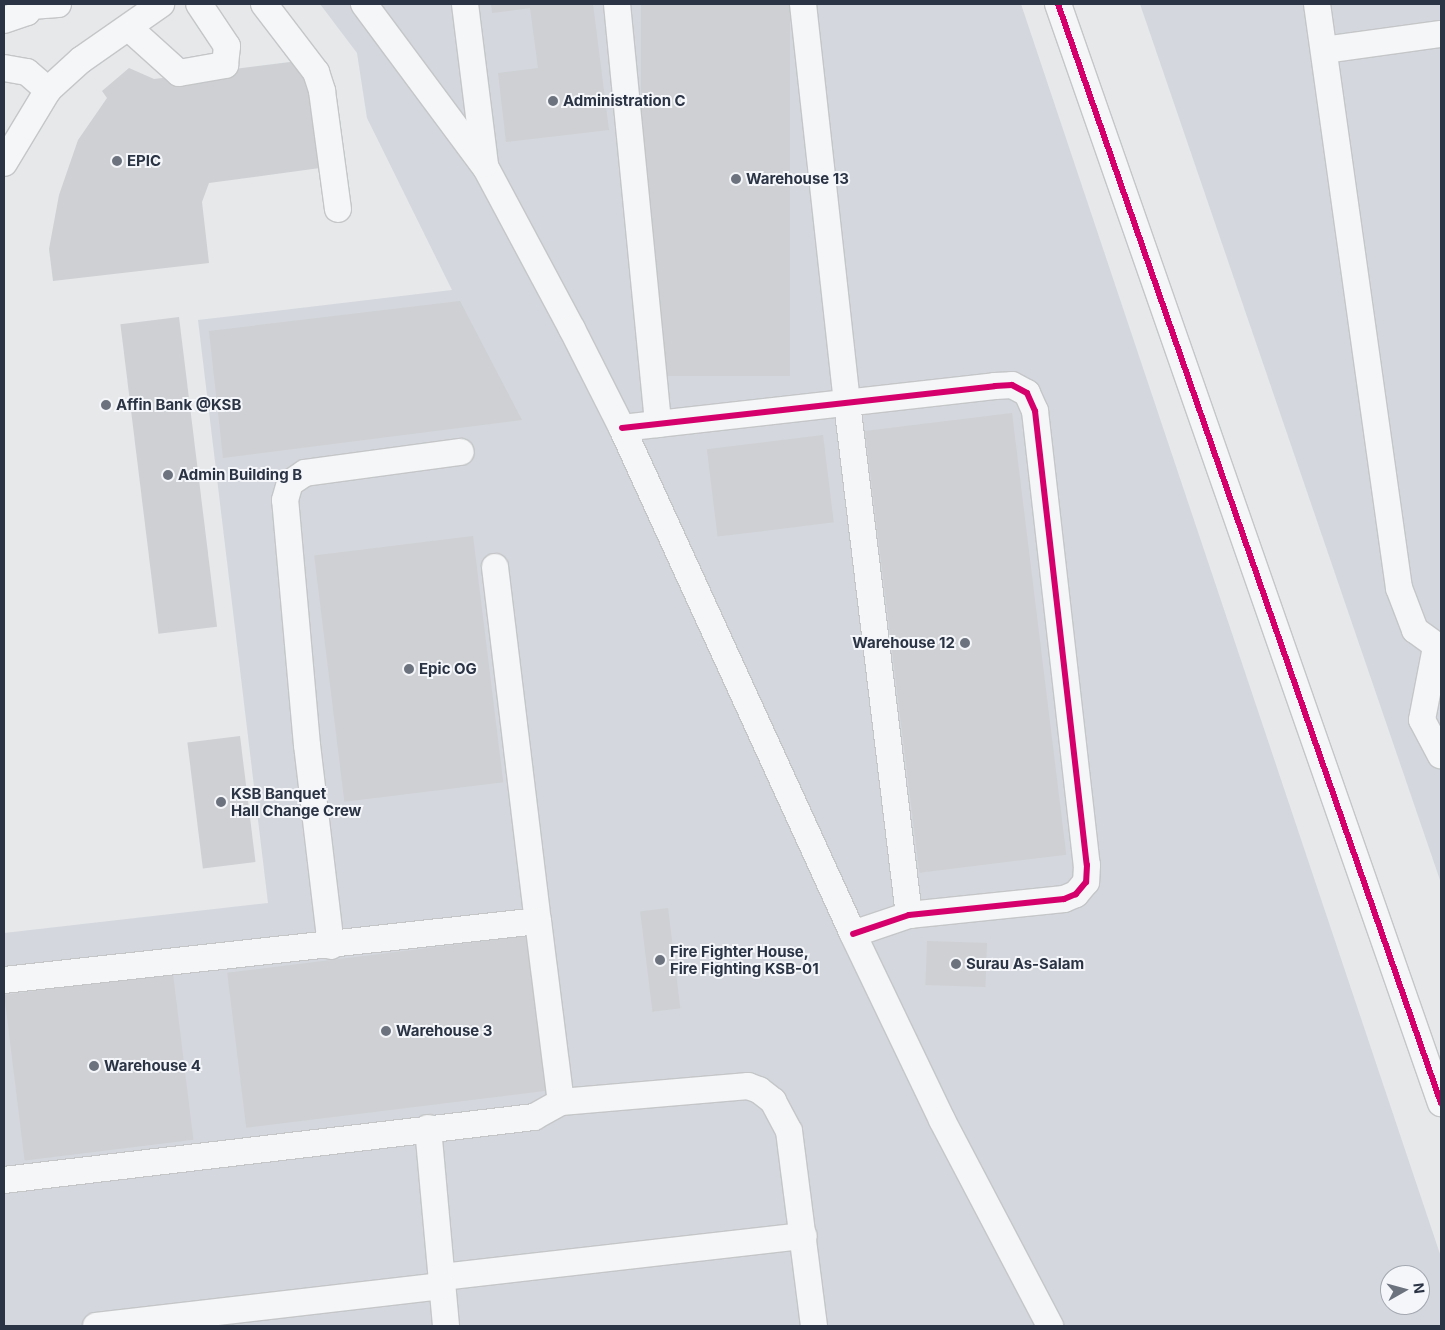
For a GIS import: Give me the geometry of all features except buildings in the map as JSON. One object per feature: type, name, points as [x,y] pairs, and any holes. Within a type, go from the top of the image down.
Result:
[{"type":"street","points":[[4,20],[19,16],[32,5],[58,4]]},
{"type":"street","points":[[4,163],[48,90],[81,60],[129,28],[160,4]]},
{"type":"street","points":[[129,28],[179,73],[225,65],[227,46],[200,4]]},
{"type":"street","points":[[264,4],[316,72],[322,91],[338,209]]},
{"type":"street","points":[[364,4],[486,168],[622,428],[853,934],[942,1120],[1050,1326]]},
{"type":"street","points":[[465,4],[486,168]]},
{"type":"street","points":[[617,4],[658,424]]},
{"type":"street","points":[[803,4],[847,403],[909,915]]},
{"type":"street","points":[[1058,4],[1441,1103]]},
{"type":"street","points":[[1317,4],[1399,588],[1415,630],[1438,648],[1422,720],[1441,755]]},
{"type":"street","points":[[1324,50],[1441,34]]},
{"type":"street","points":[[4,63],[27,72],[48,90]]},
{"type":"street","points":[[622,428],[1012,385],[1027,393],[1035,411],[1087,865],[1086,882],[1076,894],[1043,904],[909,915],[853,934]]},
{"type":"street","points":[[331,946],[307,745],[285,500],[290,484],[305,473],[461,452]]},
{"type":"street","points":[[495,567],[561,1102]]},
{"type":"street","points":[[4,980],[331,946],[538,921]]},
{"type":"street","points":[[4,1180],[534,1116],[561,1102],[748,1086],[759,1090],[773,1101],[789,1131],[804,1236],[814,1326]]},
{"type":"street","points":[[428,1128],[446,1326]]},
{"type":"street","points":[[96,1326],[804,1236]]},
{"type":"shaded area","points":[[320,4],[1021,4],[1441,1257],[1441,1326],[4,1326],[4,933],[268,903],[198,320],[452,290],[367,118],[357,53]]},
{"type":"shaded area","points":[[1140,4],[1441,4],[1441,883]]},
{"type":"cycle path","points":[[1058,4],[1441,1103]]},
{"type":"cycle path","points":[[622,428],[995,386],[1012,385],[1027,393],[1035,411],[1087,865],[1086,882],[1076,894],[1064,899],[909,915],[853,934]]},
{"type":"place","name":"Administration C","points":[[553,101]]},
{"type":"place","name":"EPIC","points":[[117,161]]},
{"type":"place","name":"Warehouse 13","points":[[736,179]]},
{"type":"place","name":"Affin Bank @KSB","points":[[106,405]]},
{"type":"place","name":"Admin Building B","points":[[168,475]]},
{"type":"place","name":"Warehouse 12","points":[[965,643]]},
{"type":"place","name":"Epic OG","points":[[409,669]]},
{"type":"place","name":"KSB Banquet Hall Change Crew","points":[[221,802]]},
{"type":"place","name":"Fire Fighter House, Fire Fighting KSB-01","points":[[660,960]]},
{"type":"place","name":"Surau As-Salam","points":[[956,964]]},
{"type":"place","name":"Warehouse 3","points":[[386,1031]]},
{"type":"place","name":"Warehouse 4","points":[[94,1066]]}]
